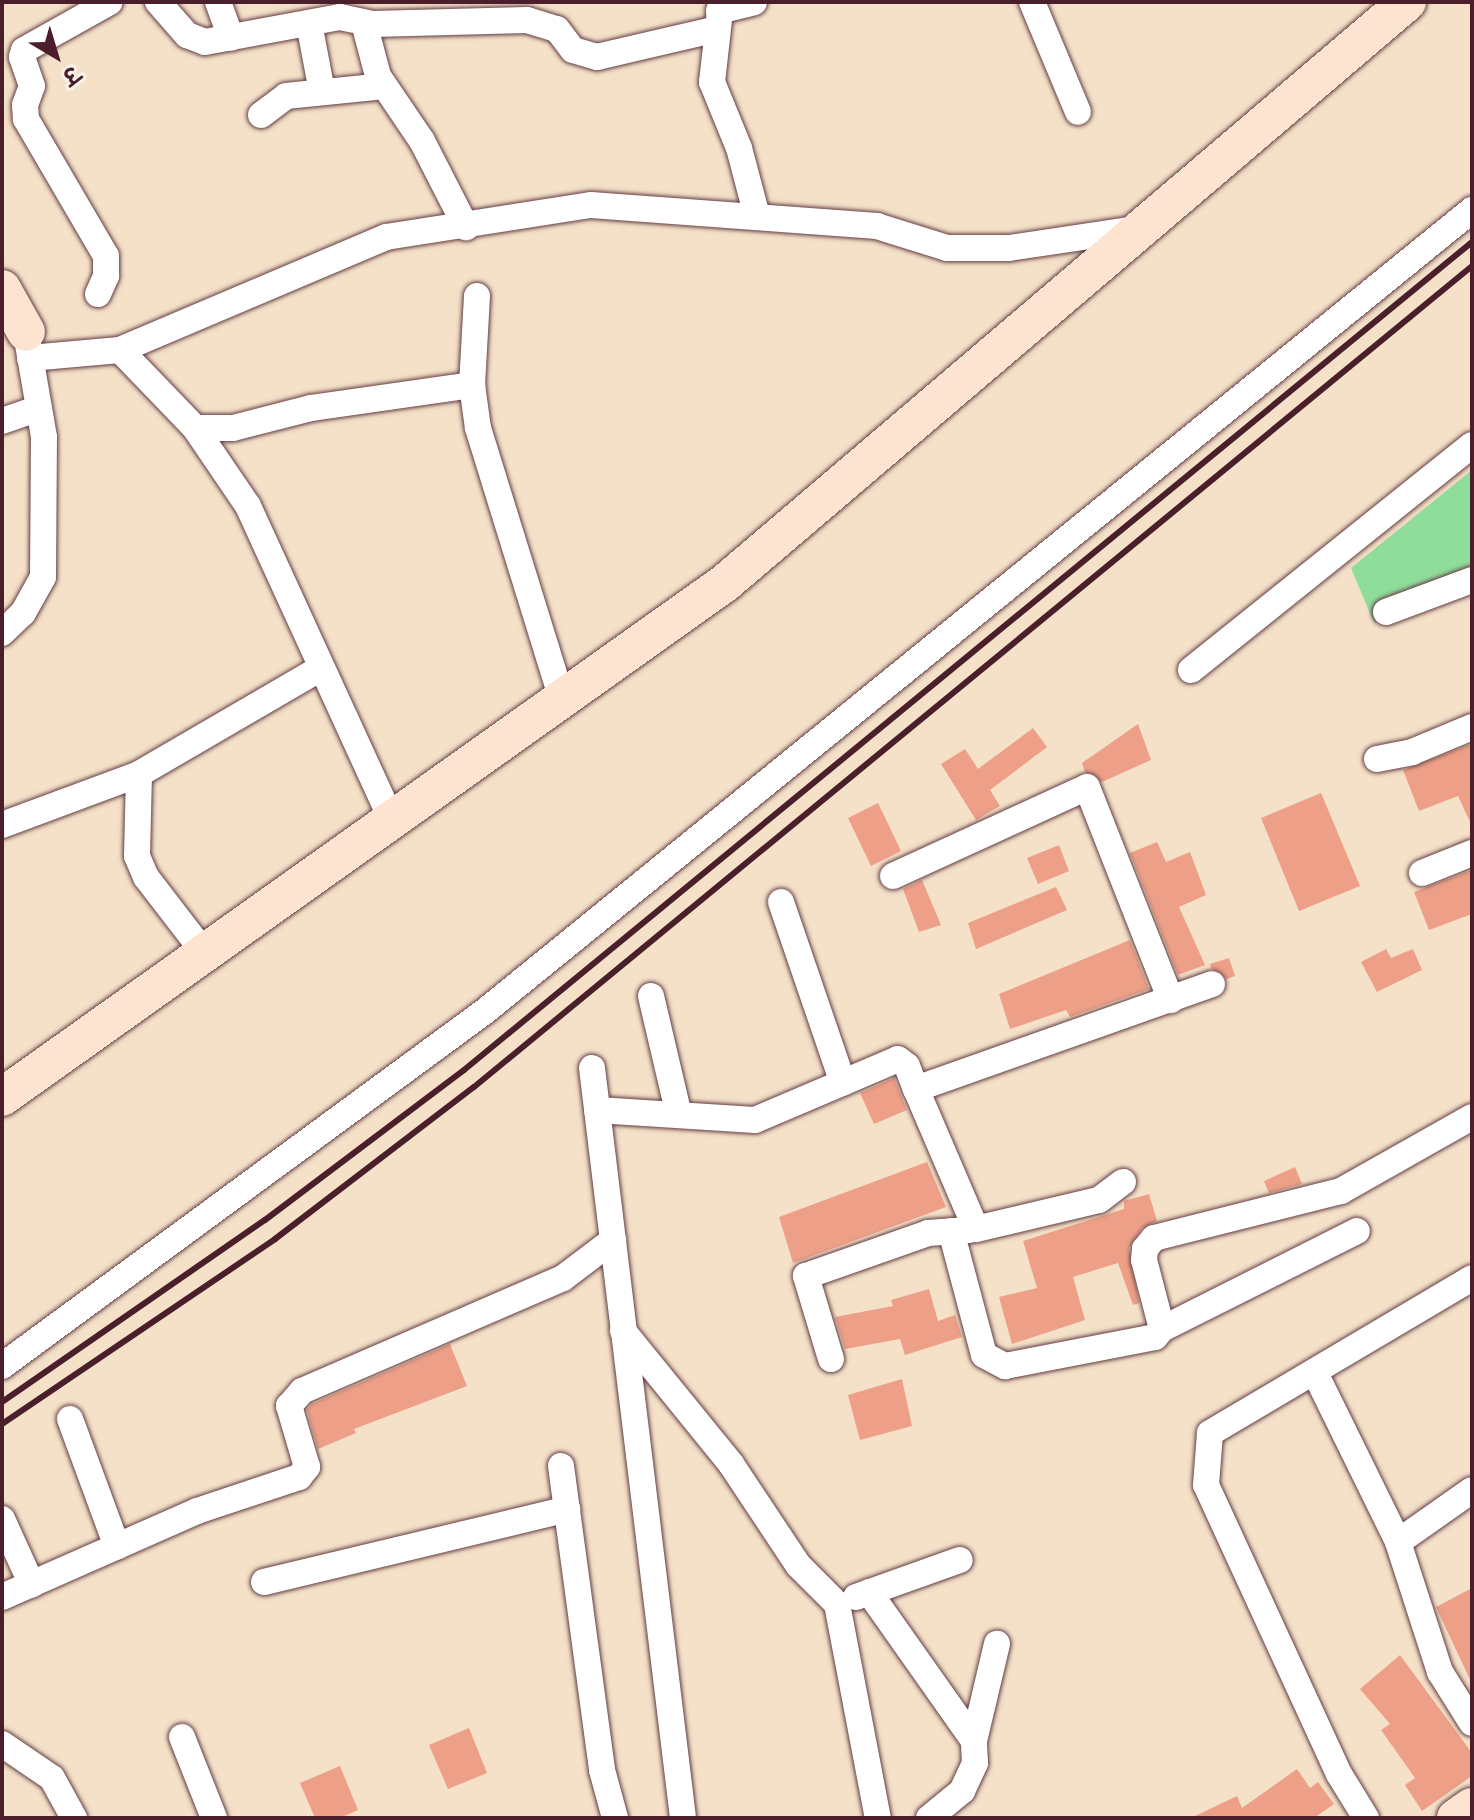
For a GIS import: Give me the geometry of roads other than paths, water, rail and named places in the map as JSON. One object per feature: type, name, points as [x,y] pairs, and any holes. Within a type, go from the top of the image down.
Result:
[{"type":"street","points":[[98,294],[106,276],[106,256],[26,119],[25,105],[32,93],[13,43],[110,2]]},
{"type":"street","points":[[158,2],[193,39],[231,38],[340,17],[364,23],[444,11],[542,23],[557,29],[573,50],[597,57],[754,2]]},
{"type":"street","points":[[218,2],[231,38]]},
{"type":"street","points":[[1032,2],[1078,112]]},
{"type":"street","points":[[2,1097],[725,583],[1136,229],[1407,2]]},
{"type":"street","points":[[719,14],[712,82],[739,148],[757,216]]},
{"type":"street","points":[[309,23],[322,92]]},
{"type":"street","points":[[364,23],[384,86],[429,152],[466,227]]},
{"type":"street","points":[[261,115],[286,96],[384,86]]},
{"type":"street","points":[[28,345],[120,350],[209,315],[302,268],[386,237],[466,227],[591,205],[877,226],[947,248],[1009,248],[1136,229]]},
{"type":"street","points":[[2,1366],[472,1022],[1472,210]]},
{"type":"street","points":[[2,289],[28,345],[44,437],[43,577],[23,613],[2,633]]},
{"type":"street","points":[[477,296],[472,385],[478,428],[562,700]]},
{"type":"street","points":[[120,350],[195,428],[248,506],[392,821]]},
{"type":"street","points":[[195,428],[233,428],[311,408],[472,385]]},
{"type":"street","points":[[2,421],[39,408]]},
{"type":"street","points":[[1191,670],[1472,445]]},
{"type":"street","points":[[1386,612],[1472,580]]},
{"type":"street","points":[[2,825],[139,774],[321,668]]},
{"type":"street","points":[[1377,759],[1412,752],[1472,727]]},
{"type":"street","points":[[139,774],[137,856],[146,877],[205,954]]},
{"type":"street","points":[[893,876],[1087,787],[1171,1000]]},
{"type":"street","points":[[1422,873],[1472,853]]},
{"type":"street","points":[[781,902],[843,1083]]},
{"type":"street","points":[[916,1089],[1212,984]]},
{"type":"street","points":[[651,996],[679,1115]]},
{"type":"street","points":[[597,1110],[755,1120],[898,1059],[907,1066],[916,1089],[963,1230],[984,1355],[994,1364],[1155,1337],[1162,1329],[1357,1231]]},
{"type":"street","points":[[592,1068],[683,1818]]},
{"type":"street","points":[[1162,1329],[1144,1260],[1145,1249],[1154,1238],[1341,1191],[1472,1117]]},
{"type":"street","points":[[831,1359],[806,1276],[928,1233],[963,1230],[1099,1200],[1123,1182]]},
{"type":"street","points":[[2,1597],[197,1511],[299,1477],[307,1467],[289,1406],[302,1391],[563,1278],[613,1240]]},
{"type":"street","points":[[1366,1818],[1339,1774],[1206,1485],[1210,1433],[1316,1375],[1472,1278]]},
{"type":"street","points":[[623,1331],[731,1464],[781,1543],[837,1604],[878,1818]]},
{"type":"street","points":[[1316,1375],[1398,1542],[1440,1672],[1472,1723]]},
{"type":"street","points":[[70,1419],[117,1547]]},
{"type":"street","points":[[561,1466],[602,1770],[615,1818]]},
{"type":"street","points":[[1398,1542],[1472,1490]]},
{"type":"street","points":[[264,1582],[567,1509]]},
{"type":"street","points":[[2,1519],[32,1585]]},
{"type":"street","points":[[837,1604],[960,1560]]},
{"type":"street","points":[[869,1592],[974,1741]]},
{"type":"street","points":[[929,1818],[962,1791],[975,1763],[974,1741],[997,1644]]},
{"type":"street","points":[[182,1737],[214,1818]]},
{"type":"street","points":[[2,1744],[52,1778],[74,1818]]},
{"type":"street","points":[[1456,1818],[1472,1807]]},
{"type":"railway","points":[[2,1402],[265,1220],[464,1070],[1472,242]]},
{"type":"railway","points":[[2,1424],[275,1239],[474,1087],[1472,266]]}]
